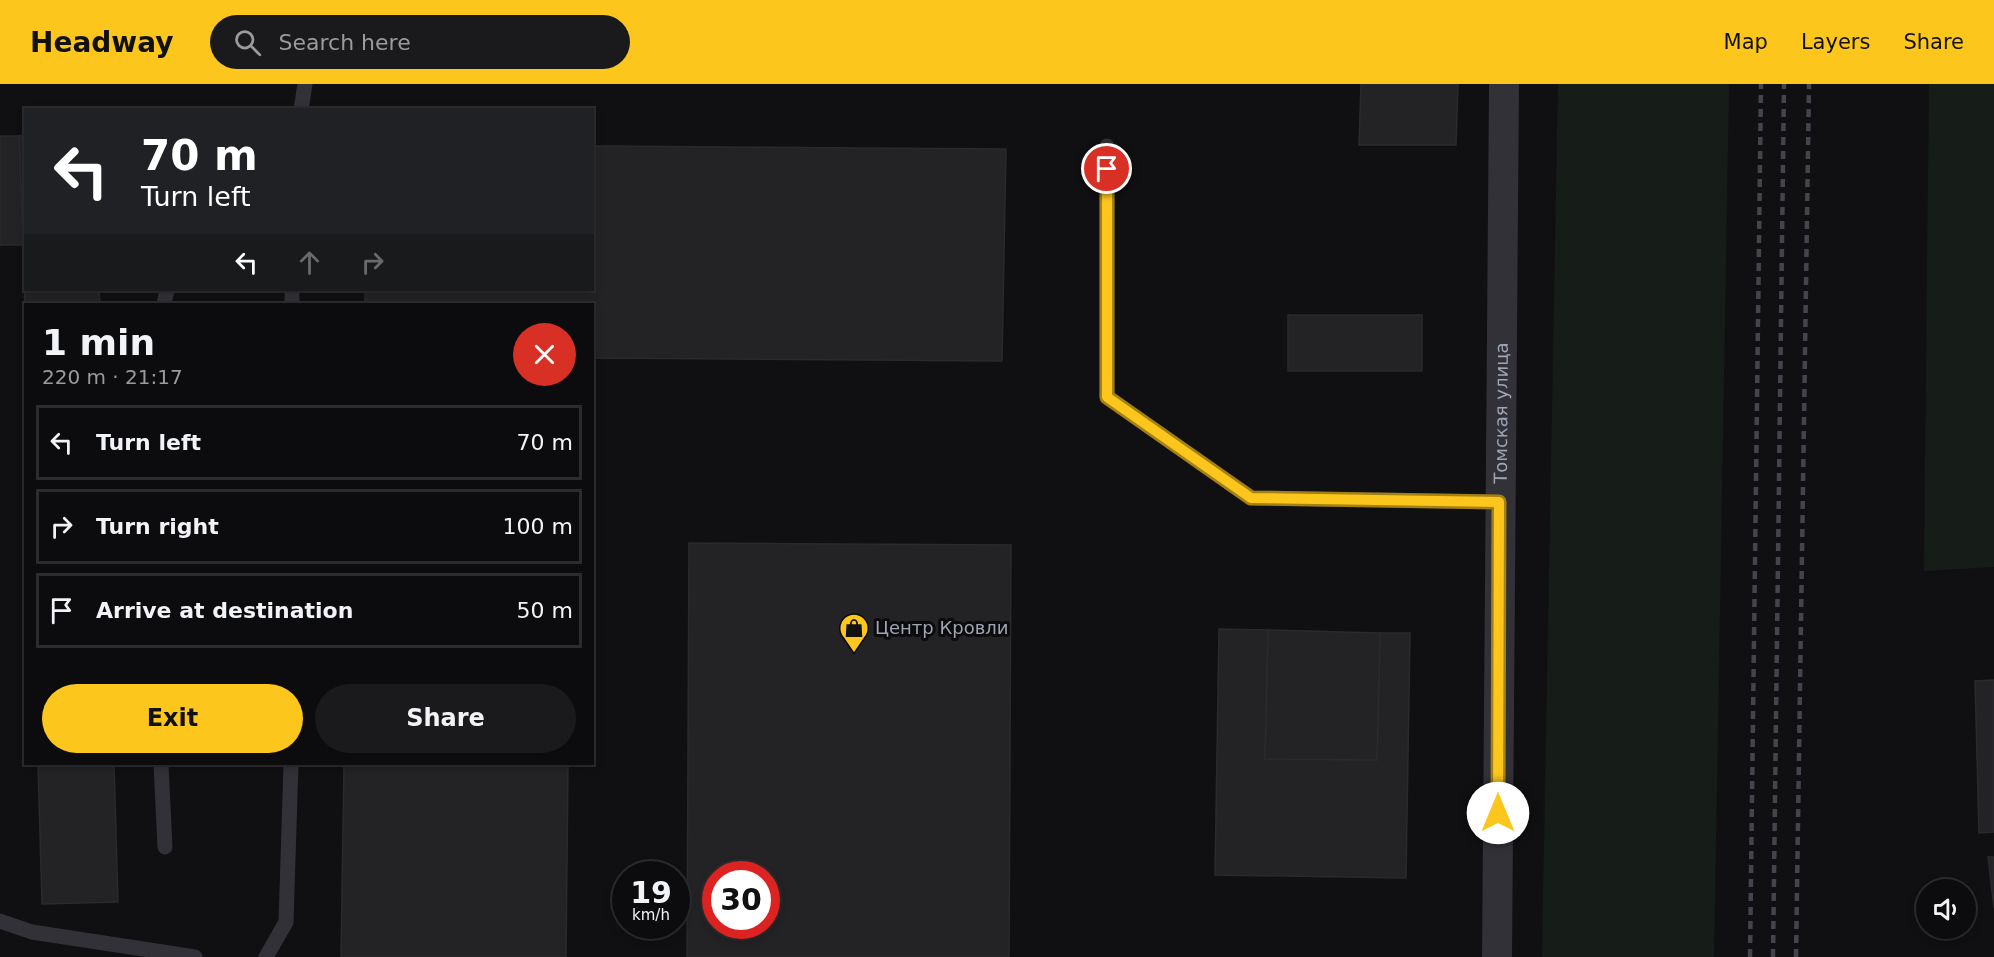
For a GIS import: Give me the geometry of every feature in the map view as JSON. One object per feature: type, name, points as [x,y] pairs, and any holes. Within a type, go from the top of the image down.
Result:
[{"type":"street","name":"Томская улица","points":[[1497,957],[1504,84]]},
{"type":"lane","points":[[301,108],[305,84]]},
{"type":"lane","points":[[1107,146],[1107,397],[1251,498],[1499,502]]},
{"type":"lane","points":[[161,765],[165,847]]},
{"type":"lane","points":[[266,957],[286,922],[291,765]]},
{"type":"lane","points":[[0,921],[32,932],[195,957]]},
{"type":"shaded area","points":[[1558,84],[1729,84],[1714,957],[1542,957]]},
{"type":"shaded area","points":[[1929,84],[1994,84],[1994,567],[1924,571]]},
{"type":"building","points":[[1361,84],[1458,84],[1456,145],[1359,145]]},
{"type":"building","points":[[24,135],[24,281],[19,136]]},
{"type":"building","points":[[0,136],[19,136],[23,245],[0,245]]},
{"type":"building","points":[[594,146],[1006,149],[1002,361],[594,358],[594,303],[365,303],[365,291],[594,291]]},
{"type":"building","points":[[24,291],[99,291],[100,303],[25,303]]},
{"type":"building","points":[[1288,315],[1422,315],[1422,371],[1288,371]]},
{"type":"building","points":[[689,543],[1011,545],[1009,957],[687,957],[687,939],[690,939],[690,861],[687,861]]},
{"type":"building","points":[[1219,629],[1268,630],[1265,759],[1377,760],[1380,633],[1410,633],[1406,878],[1215,875]]},
{"type":"building","points":[[1268,630],[1380,633],[1377,760],[1265,759]]},
{"type":"building","points":[[1994,680],[1994,832],[1979,833],[1975,681]]},
{"type":"building","points":[[38,765],[114,765],[118,902],[42,904]]},
{"type":"building","points":[[344,765],[568,765],[566,957],[341,957]]},
{"type":"building","points":[[1988,857],[1994,857],[1994,908]]},
{"type":"railway","points":[[1750,957],[1761,84]]},
{"type":"railway","points":[[1773,957],[1784,84]]},
{"type":"railway","points":[[1796,957],[1809,84]]},
{"type":"place","name":"Центр Кровли","points":[[854,654]]},
{"type":"route","points":[[1107,169],[1107,397],[1251,498],[1499,502],[1498,813]]}]
